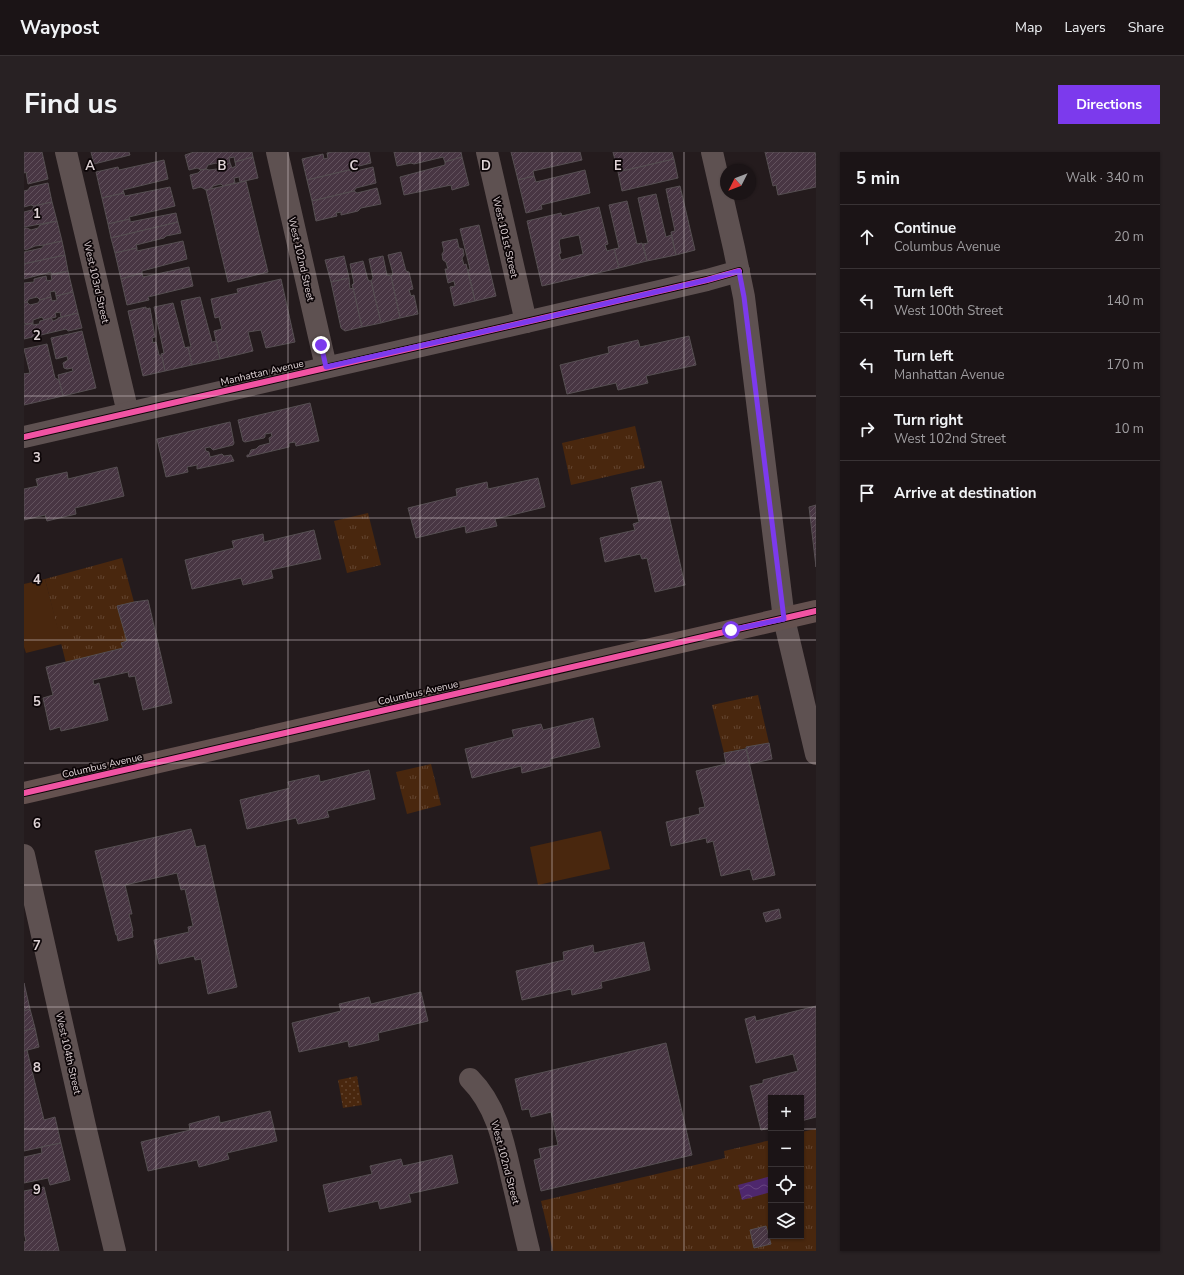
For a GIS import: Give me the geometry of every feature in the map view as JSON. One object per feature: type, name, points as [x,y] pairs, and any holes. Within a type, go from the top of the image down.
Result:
[{"type":"main road","name":"Columbus Avenue","points":[[24,793],[816,611]]},
{"type":"street","name":"West 103rd Street","points":[[66,152],[128,413]]},
{"type":"street","name":"West 102nd Street","points":[[277,152],[326,367]]},
{"type":"street","name":"West 101st Street","points":[[486,152],[526,322]]},
{"type":"street","points":[[712,152],[744,297],[784,619],[816,754]]},
{"type":"street","name":"Manhattan Avenue","points":[[24,437],[707,280],[739,271]]},
{"type":"street","name":"West 104th Street","points":[[24,855],[85,1126],[115,1251]]},
{"type":"street","name":"West 102nd Street","points":[[470,1079],[477,1086],[493,1113],[502,1136],[529,1251]]},
{"type":"green space","points":[[635,426],[645,468],[571,485],[562,443]]},
{"type":"green space","points":[[368,513],[381,565],[347,573],[334,521]]},
{"type":"green space","points":[[122,558],[134,602],[117,606],[127,641],[121,643],[123,648],[66,663],[45,579]]},
{"type":"green space","points":[[45,579],[62,644],[26,653],[24,647],[24,584]]},
{"type":"green space","points":[[758,695],[769,743],[724,753],[712,705]]},
{"type":"green space","points":[[431,764],[441,805],[407,814],[396,772]]},
{"type":"green space","points":[[601,831],[610,869],[538,885],[530,847]]},
{"type":"green space","points":[[357,1076],[362,1105],[343,1108],[338,1080]]},
{"type":"green space","points":[[816,1129],[816,1251],[553,1251],[541,1201],[725,1158],[724,1151],[768,1141],[768,1239],[804,1239],[804,1131]]},
{"type":"water","points":[[768,1177],[768,1193],[742,1200],[738,1185]]},
{"type":"building","points":[[24,152],[42,152],[48,179],[28,184],[26,172],[24,173]]},
{"type":"building","points":[[91,152],[129,152],[130,155],[94,164]]},
{"type":"building","points":[[194,152],[252,152],[253,157],[235,162],[234,157],[229,158],[230,163],[219,166],[216,163],[208,165],[206,169],[201,170],[197,168],[189,170],[185,155]]},
{"type":"building","points":[[369,152],[371,163],[307,180],[302,159],[323,154],[324,159],[328,158],[327,153]]},
{"type":"building","points":[[394,152],[461,152],[462,157],[445,162],[443,157],[414,164],[411,163],[397,166]]},
{"type":"building","points":[[511,152],[580,152],[582,160],[533,171],[534,176],[518,180]]},
{"type":"building","points":[[613,152],[672,152],[674,159],[618,172]]},
{"type":"building","points":[[765,152],[815,152],[816,187],[778,195],[776,185],[773,186]]},
{"type":"building","points":[[253,157],[258,178],[240,182],[239,177],[234,178],[235,183],[223,186],[221,184],[206,190],[201,187],[193,189],[190,175],[198,173],[201,170],[217,169],[219,166],[230,163],[232,168],[236,166],[235,162]]},
{"type":"building","points":[[462,157],[469,185],[452,190],[451,185],[404,195],[400,177],[445,165],[445,162]]},
{"type":"building","points":[[674,159],[678,178],[622,191],[618,172]]},
{"type":"building","points":[[164,160],[168,179],[123,190],[124,193],[102,198],[96,172],[118,167],[119,170]]},
{"type":"building","points":[[373,167],[376,183],[356,188],[354,191],[312,201],[307,180],[349,170],[352,172]]},
{"type":"building","points":[[585,170],[590,193],[541,205],[542,209],[526,213],[518,180],[534,176],[536,182]]},
{"type":"building","points":[[246,181],[268,272],[228,282],[206,190]]},
{"type":"building","points":[[48,183],[52,202],[24,207],[24,191],[28,190],[30,187]]},
{"type":"building","points":[[680,186],[695,250],[676,255],[671,232],[675,231],[666,189]]},
{"type":"building","points":[[170,187],[175,206],[129,217],[130,219],[108,224],[102,198],[124,193],[125,196]]},
{"type":"building","points":[[377,188],[381,204],[361,208],[358,211],[341,215],[341,212],[336,213],[337,216],[316,221],[312,201],[354,191],[357,193]]},
{"type":"building","points":[[656,194],[666,237],[671,235],[676,255],[647,261],[643,244],[648,243],[638,198]]},
{"type":"building","points":[[627,201],[637,244],[642,243],[647,261],[619,268],[614,249],[619,248],[609,205]]},
{"type":"building","points":[[52,202],[57,221],[24,227],[24,212],[32,210],[34,206]]},
{"type":"building","points":[[599,207],[608,244],[605,245],[607,251],[614,249],[619,268],[542,286],[527,221],[561,213],[562,216]],"holes":[[[579,235],[583,254],[561,260],[559,254],[561,253],[559,242],[560,239]]]},
{"type":"building","points":[[176,213],[178,222],[111,238],[108,224],[130,219],[130,222]]},
{"type":"building","points":[[57,221],[62,241],[35,246],[26,250],[24,249],[24,228],[31,230],[38,228],[40,225]]},
{"type":"building","points":[[178,222],[181,233],[136,245],[137,248],[115,253],[111,238]]},
{"type":"building","points":[[479,225],[496,296],[475,301],[468,270],[470,269],[460,229]]},
{"type":"building","points":[[457,239],[459,248],[463,249],[464,255],[462,258],[464,265],[466,264],[475,301],[454,306],[450,287],[455,286],[454,281],[448,283],[445,269],[448,269],[446,262],[443,260],[442,254],[444,251],[442,242]]},
{"type":"building","points":[[62,241],[65,255],[24,264],[24,252]]},
{"type":"building","points":[[183,241],[187,259],[142,271],[142,273],[121,279],[115,253],[137,248],[137,251]]},
{"type":"building","points":[[401,252],[406,271],[409,272],[413,289],[409,290],[411,296],[414,295],[418,314],[400,318],[391,276],[393,274],[388,255]]},
{"type":"building","points":[[65,255],[68,271],[52,274],[51,272],[24,279],[24,264]]},
{"type":"building","points":[[344,256],[349,278],[331,282],[325,260]]},
{"type":"building","points":[[383,256],[387,275],[391,276],[400,318],[381,323],[371,281],[373,278],[369,259]]},
{"type":"building","points":[[363,261],[368,280],[371,281],[381,323],[362,327],[352,285],[354,283],[350,264]]},
{"type":"building","points":[[189,267],[193,286],[148,297],[149,300],[127,305],[121,279],[142,273],[143,277]]},
{"type":"building","points":[[68,271],[73,292],[56,296],[55,291],[50,292],[51,297],[40,300],[37,297],[29,299],[24,303],[24,283],[34,282],[34,279],[46,276],[47,281],[52,280],[51,275]]},
{"type":"building","points":[[349,278],[350,289],[353,288],[362,327],[345,331],[341,328],[331,282]]},
{"type":"building","points":[[281,279],[295,342],[266,348],[261,330],[248,332],[253,351],[220,359],[214,331],[222,329],[219,317],[215,318],[211,299],[238,293],[237,289]]},
{"type":"building","points":[[73,292],[78,313],[61,317],[60,312],[55,313],[56,317],[44,320],[42,317],[33,320],[33,323],[24,323],[24,303],[27,302],[30,305],[51,297],[52,301],[57,300],[56,296]]},
{"type":"building","points":[[200,297],[212,342],[216,341],[220,359],[192,365],[188,347],[191,347],[181,301]]},
{"type":"building","points":[[173,303],[185,348],[188,347],[192,365],[165,371],[161,354],[164,353],[154,307]]},
{"type":"building","points":[[146,307],[146,309],[150,308],[155,337],[152,338],[153,343],[156,342],[159,355],[162,357],[165,371],[143,376],[128,311]]},
{"type":"building","points":[[78,313],[82,328],[68,331],[66,329],[24,339],[24,325],[33,323],[33,325],[39,324],[40,321],[51,318],[53,321],[58,318]]},
{"type":"building","points":[[82,331],[96,388],[63,396],[58,375],[73,371],[72,368],[64,368],[63,363],[68,360],[67,356],[56,359],[51,338]]},
{"type":"building","points":[[689,336],[696,365],[646,376],[648,383],[618,390],[616,383],[567,394],[560,365],[609,353],[608,347],[638,340],[640,347]]},
{"type":"building","points":[[47,344],[55,378],[59,380],[63,396],[24,405],[24,374],[30,373],[24,349]]},
{"type":"building","points":[[310,403],[319,441],[296,446],[295,442],[289,443],[289,447],[247,457],[251,450],[270,443],[269,438],[272,436],[271,433],[265,434],[264,438],[245,442],[243,441],[238,420]]},
{"type":"building","points":[[230,422],[234,443],[233,445],[213,450],[210,447],[205,448],[206,451],[209,452],[210,457],[222,454],[224,456],[231,455],[234,461],[197,469],[197,465],[187,467],[188,472],[166,477],[157,439]]},
{"type":"building","points":[[117,467],[124,496],[75,508],[76,514],[47,521],[45,515],[24,520],[24,489],[38,486],[36,479],[67,472],[68,479]]},
{"type":"building","points":[[538,478],[545,507],[495,519],[497,526],[466,533],[465,526],[416,538],[408,508],[457,496],[456,489],[487,482],[488,489]]},
{"type":"building","points":[[661,481],[685,585],[655,592],[647,558],[642,559],[640,554],[605,562],[600,538],[635,530],[633,524],[639,522],[631,488]]},
{"type":"building","points":[[816,505],[816,567],[809,507]]},
{"type":"building","points":[[314,530],[321,559],[271,570],[273,578],[243,585],[241,578],[192,589],[185,560],[234,548],[232,541],[263,534],[264,542]]},
{"type":"building","points":[[148,600],[172,703],[143,710],[135,676],[129,677],[128,672],[93,680],[94,685],[99,683],[108,720],[61,731],[60,727],[50,730],[43,698],[53,695],[46,667],[123,648],[121,643],[127,641],[117,606]]},
{"type":"building","points":[[593,718],[600,747],[550,759],[551,766],[522,773],[521,766],[472,778],[465,749],[514,737],[512,730],[541,724],[543,730]]},
{"type":"building","points":[[769,743],[772,759],[750,764],[746,747]]},
{"type":"building","points":[[746,749],[775,875],[753,880],[750,869],[721,876],[713,841],[707,843],[706,838],[671,846],[666,822],[700,814],[699,808],[705,807],[696,771],[726,764],[724,753]]},
{"type":"building","points":[[369,770],[375,799],[327,811],[329,817],[298,824],[296,818],[247,829],[240,800],[290,788],[288,782],[319,775],[320,782]]},
{"type":"building","points":[[191,829],[196,847],[205,845],[237,987],[208,994],[201,959],[195,960],[194,956],[159,964],[154,940],[189,932],[188,927],[193,926],[185,889],[181,890],[177,873],[125,885],[132,914],[129,914],[133,937],[118,941],[95,851]]},
{"type":"building","points":[[779,909],[781,918],[766,922],[763,913]]},
{"type":"building","points":[[644,942],[650,970],[601,982],[602,988],[572,995],[571,989],[522,1000],[516,971],[564,960],[563,952],[593,945],[594,953]]},
{"type":"building","points":[[24,983],[30,1009],[24,1011]]},
{"type":"building","points":[[421,992],[428,1021],[378,1033],[379,1040],[349,1047],[348,1041],[299,1052],[292,1023],[341,1011],[339,1004],[369,997],[371,1004]]},
{"type":"building","points":[[816,1006],[816,1117],[804,1120],[804,1095],[768,1095],[768,1129],[761,1130],[750,1086],[763,1083],[763,1080],[798,1071],[793,1054],[756,1063],[745,1019],[755,1016],[756,1021]]},
{"type":"building","points":[[30,1009],[35,1028],[24,1031],[24,1011]]},
{"type":"building","points":[[35,1028],[39,1047],[24,1051],[24,1031]]},
{"type":"building","points":[[666,1043],[692,1155],[541,1191],[534,1160],[541,1158],[539,1149],[558,1145],[551,1112],[531,1117],[529,1109],[522,1110],[515,1079]]},
{"type":"building","points":[[27,1050],[44,1120],[55,1117],[61,1143],[24,1151],[24,1051]]},
{"type":"building","points":[[270,1111],[277,1141],[227,1153],[229,1159],[199,1167],[197,1160],[148,1171],[141,1142],[190,1130],[189,1124],[219,1116],[220,1123]]},
{"type":"building","points":[[61,1143],[70,1180],[50,1185],[48,1178],[24,1183],[24,1157],[42,1153],[41,1147]]},
{"type":"building","points":[[452,1155],[458,1183],[409,1194],[411,1202],[380,1209],[378,1201],[329,1212],[323,1185],[372,1174],[370,1166],[401,1159],[403,1166]]},
{"type":"building","points":[[44,1187],[59,1251],[24,1251],[24,1242],[26,1241],[24,1232],[24,1191]]},
{"type":"building","points":[[766,1226],[768,1239],[770,1239],[771,1244],[754,1248],[750,1230]]},
{"type":"cycle path","points":[[24,437],[707,280],[739,271]]},
{"type":"cycle path","points":[[24,793],[816,611]]},
{"type":"route","points":[[321,345],[326,367],[707,280],[739,271],[744,297],[784,619],[731,630]]}]
